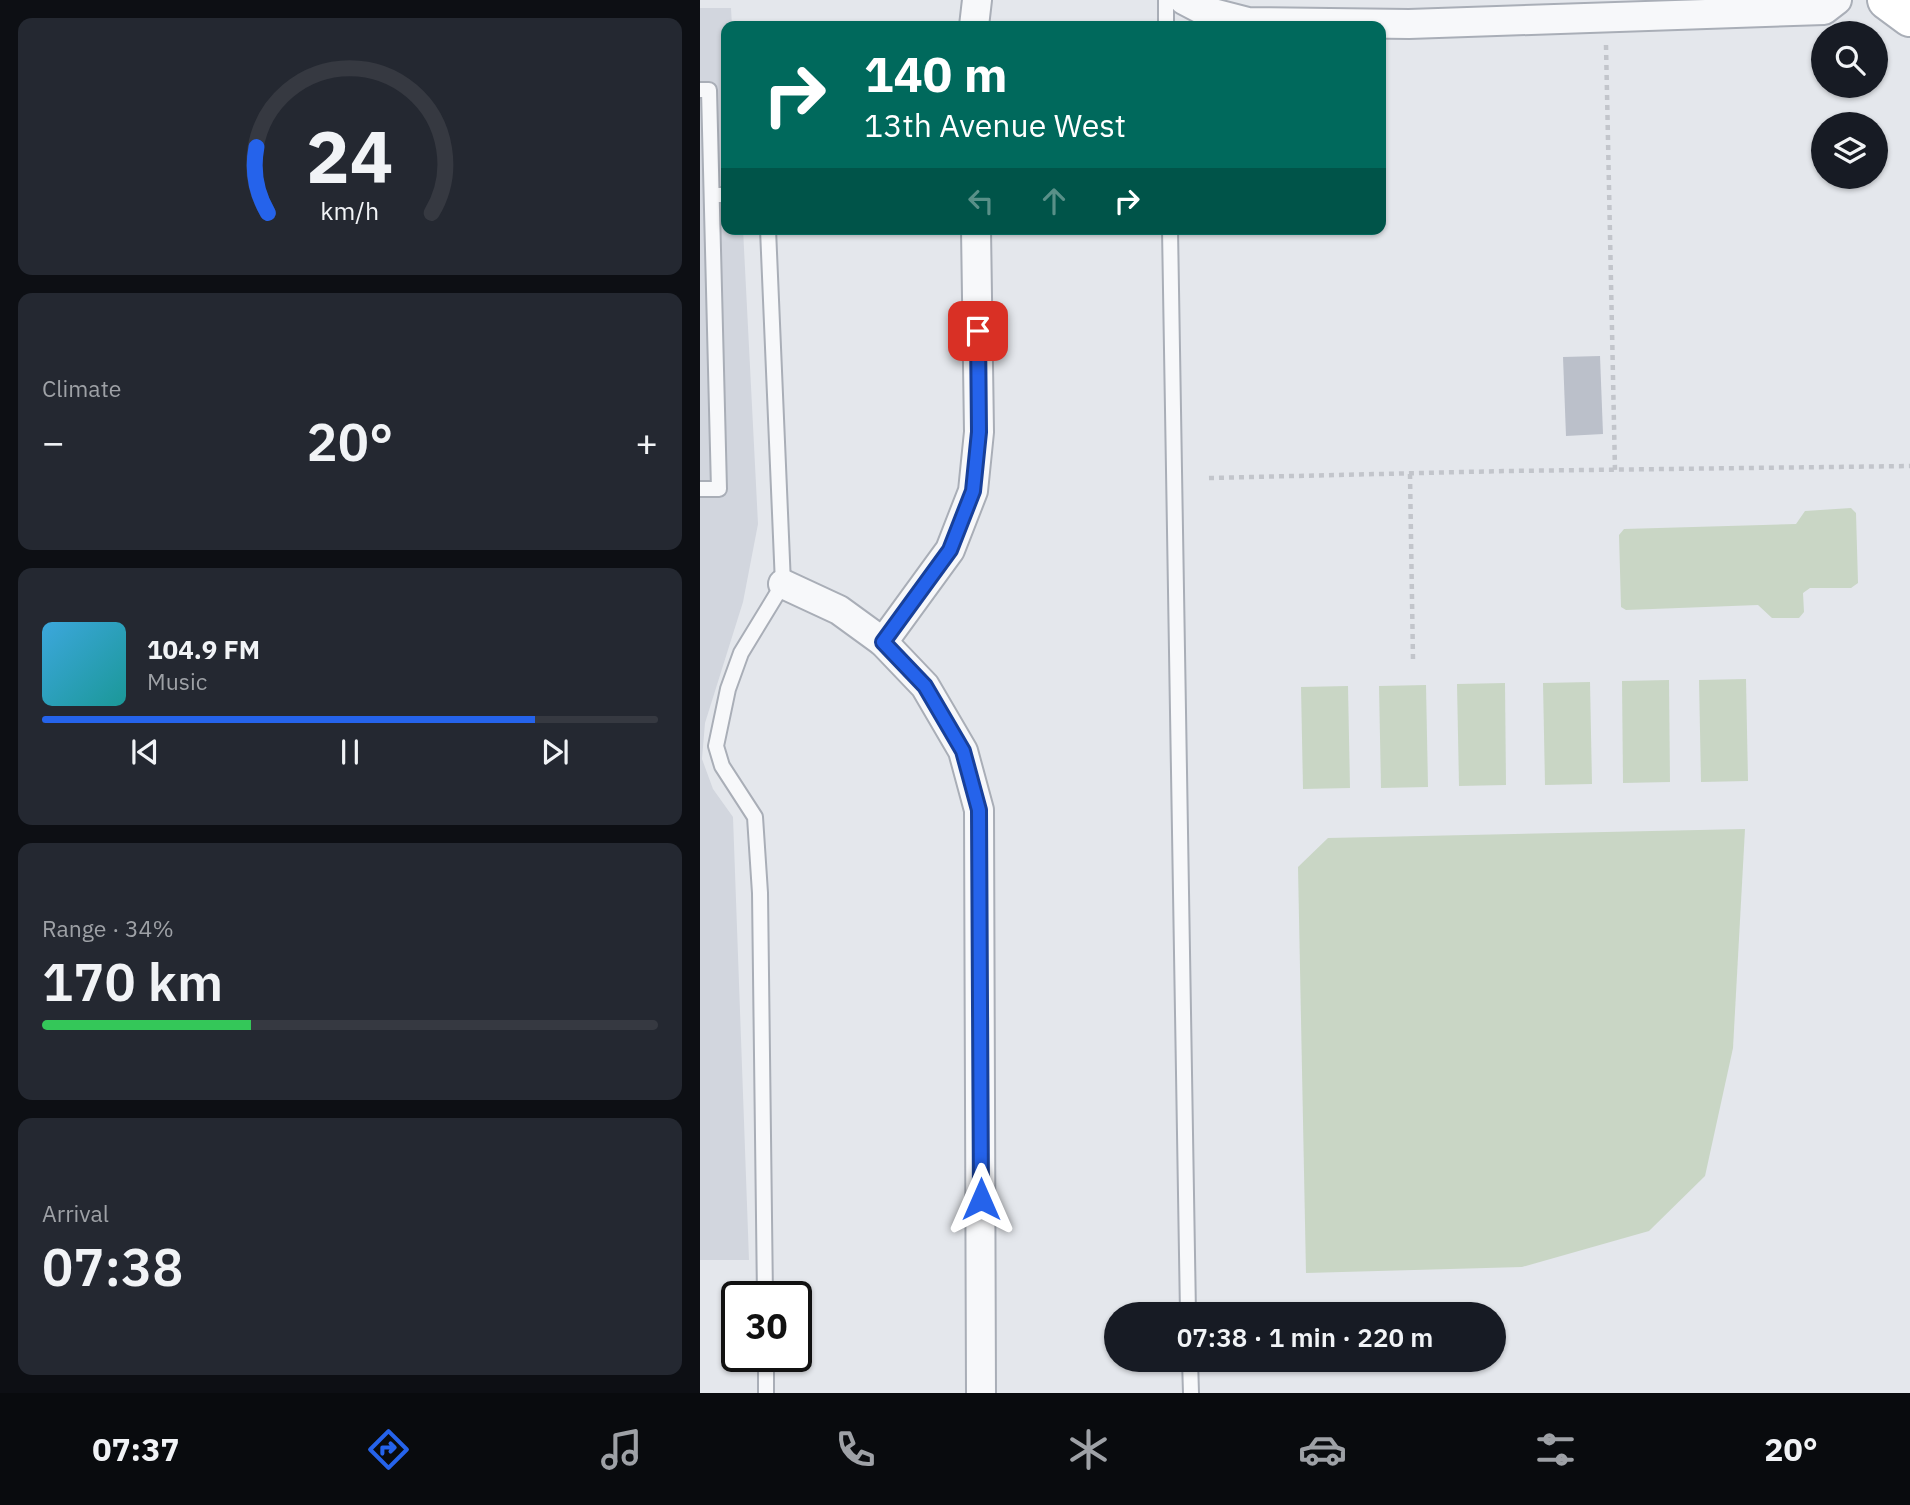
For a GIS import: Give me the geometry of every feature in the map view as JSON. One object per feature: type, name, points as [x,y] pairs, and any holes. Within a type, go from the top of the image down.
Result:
[{"type":"street","points":[[975,21],[977,0]]},
{"type":"street","points":[[1184,0],[1205,11],[1244,21]]},
{"type":"street","points":[[1386,24],[1824,10],[1837,0]]},
{"type":"street","points":[[1887,0],[1910,17]]},
{"type":"street","points":[[883,642],[950,550],[973,491],[979,432],[976,235]]},
{"type":"street","points":[[783,584],[839,610],[883,642],[925,686],[963,751],[979,810],[981,1393]]},
{"type":"lane","points":[[1166,0],[1166,21]]},
{"type":"lane","points":[[700,90],[709,90],[705,143],[719,195],[719,489],[700,489]]},
{"type":"lane","points":[[765,1281],[760,893],[755,817],[722,766],[716,746],[728,689],[741,653],[783,584],[768,235]]},
{"type":"lane","points":[[1170,235],[1188,1302]]},
{"type":"lane","points":[[766,1372],[766,1393]]},
{"type":"lane","points":[[1190,1372],[1191,1393]]},
{"type":"path","points":[[1606,42],[1615,471]]},
{"type":"path","points":[[1209,478],[1910,466]]},
{"type":"path","points":[[1410,474],[1413,660]]},
{"type":"shaded area","points":[[700,8],[731,8],[732,21],[721,21],[721,235],[743,235],[758,524],[743,602],[705,723],[702,759],[713,789],[733,817],[749,1260],[700,1260]]},
{"type":"green space","points":[[1851,508],[1856,513],[1858,583],[1851,588],[1810,588],[1803,593],[1804,612],[1799,618],[1772,618],[1758,605],[1626,610],[1621,607],[1619,535],[1624,529],[1796,524],[1805,511]]},
{"type":"green space","points":[[1746,679],[1748,781],[1701,782],[1699,680]]},
{"type":"green space","points":[[1669,680],[1670,782],[1623,783],[1622,681]]},
{"type":"green space","points":[[1590,682],[1592,784],[1545,785],[1543,683]]},
{"type":"green space","points":[[1505,683],[1506,785],[1459,786],[1457,684]]},
{"type":"green space","points":[[1426,685],[1428,787],[1381,788],[1379,686]]},
{"type":"green space","points":[[1348,686],[1350,788],[1303,789],[1301,687]]},
{"type":"green space","points":[[1745,829],[1733,1048],[1705,1176],[1649,1231],[1522,1267],[1306,1273],[1298,867],[1328,838]]},
{"type":"building","points":[[1600,356],[1603,434],[1566,436],[1563,357]]},
{"type":"route","points":[[978,331],[979,432],[973,491],[950,550],[883,642],[925,686],[963,751],[979,810],[981,1199]]}]
